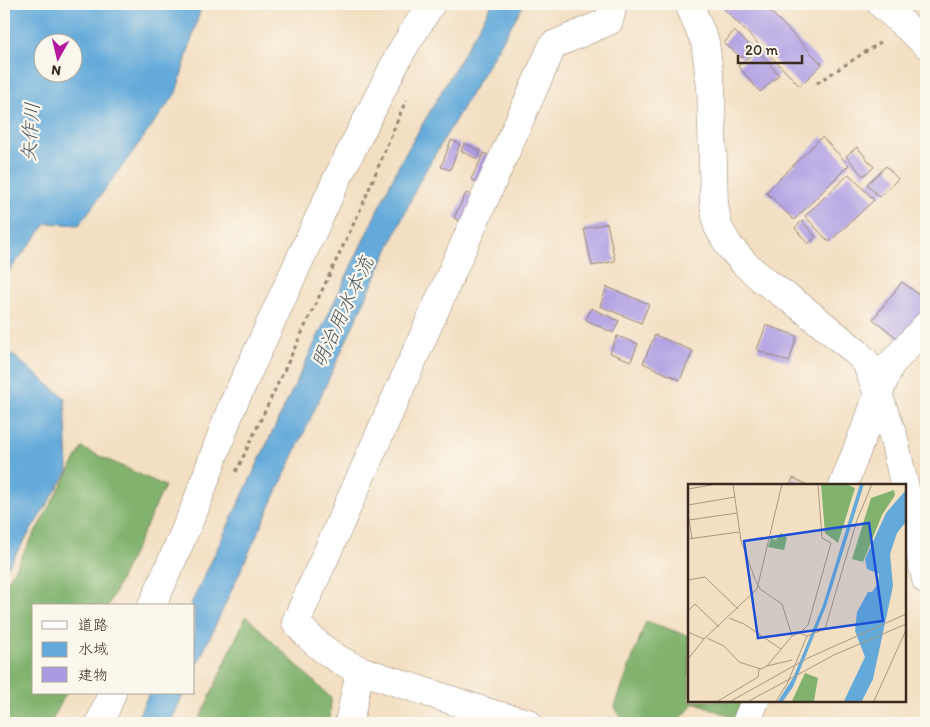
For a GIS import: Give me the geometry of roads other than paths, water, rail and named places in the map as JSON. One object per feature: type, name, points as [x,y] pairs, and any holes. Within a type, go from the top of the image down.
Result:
[{"type":"street","points":[[153,604],[194,510],[231,408],[332,190],[402,50],[431,4]]},
{"type":"street","points":[[528,723],[493,714],[360,670],[339,661],[307,636],[296,622],[553,45],[609,21],[613,4]]},
{"type":"street","points":[[689,4],[705,42],[712,87],[714,204],[718,227],[729,246],[745,264],[762,279],[808,312],[866,362],[893,435],[904,484]]},
{"type":"street","points":[[882,4],[916,35]]},
{"type":"street","points":[[844,484],[890,365],[926,326]]},
{"type":"street","points":[[905,488],[926,580]]},
{"type":"street","points":[[349,723],[360,670]]},
{"type":"street","points":[[100,723],[112,694]]},
{"type":"street","points":[[746,723],[755,702]]},
{"type":"water","name":"矢作川","points":[[4,4],[202,4],[176,93],[79,225],[47,223],[4,277]]},
{"type":"water","name":"明治用水本流","points":[[492,4],[524,4],[421,178],[195,670],[195,604],[191,604],[399,165]]},
{"type":"water","points":[[4,348],[65,398],[68,471],[4,573]]},
{"type":"water","points":[[149,694],[184,694],[170,723],[135,723]]}]
